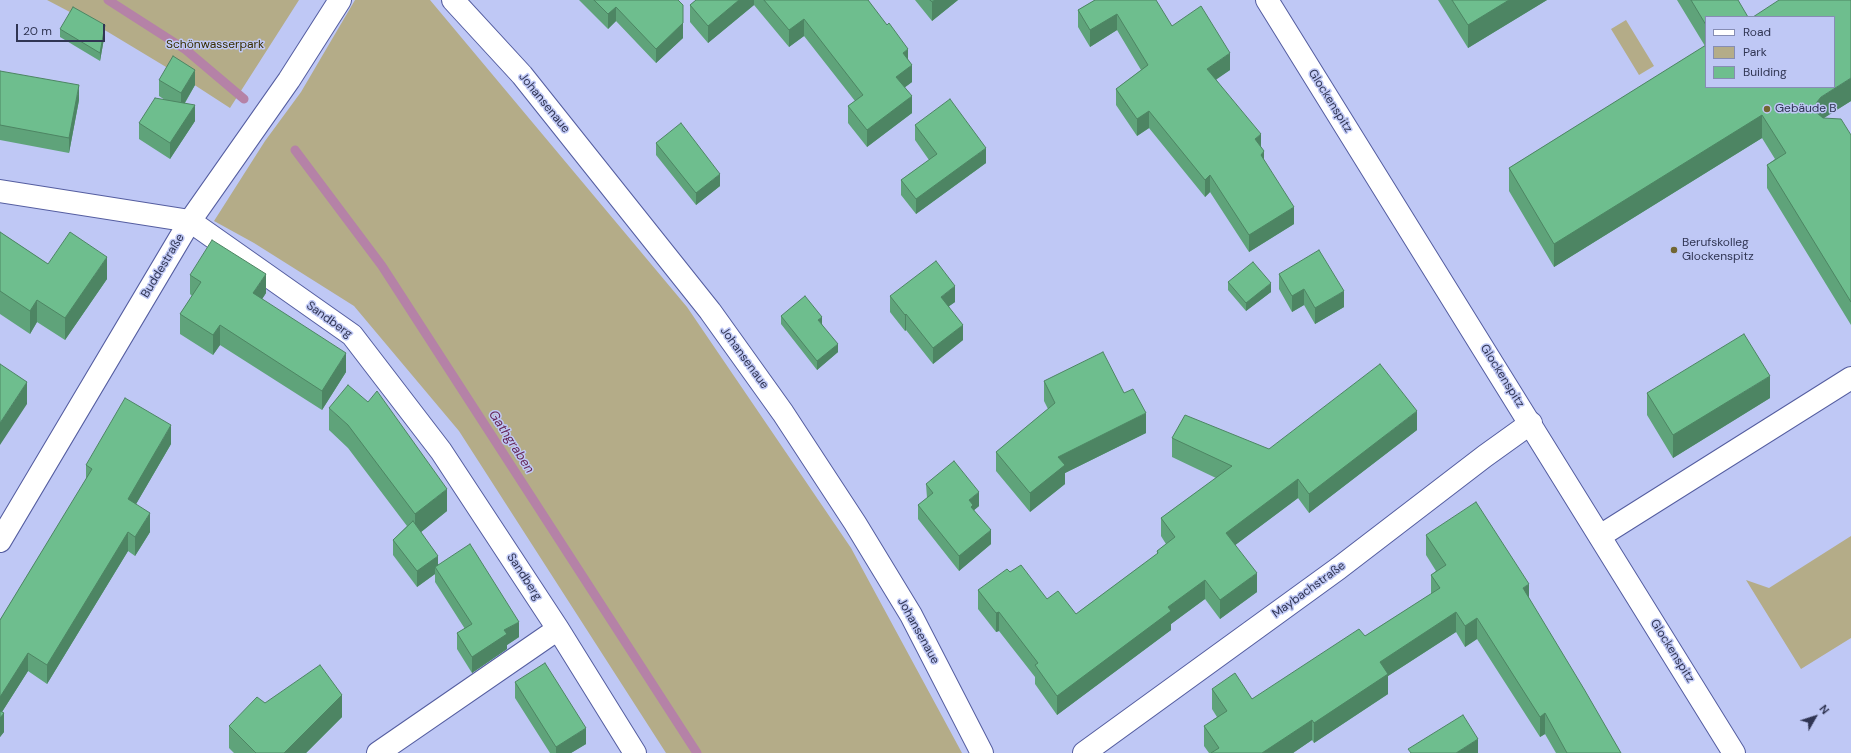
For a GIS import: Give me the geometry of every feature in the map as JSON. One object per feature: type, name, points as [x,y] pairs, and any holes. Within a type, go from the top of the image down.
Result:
[{"type":"street","name":"Buddestraße","points":[[0,541],[190,222],[289,80],[340,0]]},
{"type":"street","name":"Johansenaue","points":[[453,0],[522,74],[710,311],[778,406],[855,524],[911,615],[982,753]]},
{"type":"street","name":"Glockenspitz","points":[[1267,0],[1734,753]]},
{"type":"street","name":"Sandberg","points":[[0,191],[190,222],[352,335],[442,450],[558,629],[635,753]]},
{"type":"street","points":[[1600,536],[1851,378]]},
{"type":"street","name":"Maybachstraße","points":[[1084,753],[1339,568],[1485,456],[1531,424]]},
{"type":"street","points":[[378,753],[558,629]]},
{"type":"green space","name":"Schönwasserpark","points":[[47,0],[299,0],[230,108],[108,32]]},
{"type":"green space","points":[[355,0],[430,0],[687,307],[851,548],[962,753],[666,753],[459,431],[354,306],[254,243],[214,221],[265,141],[301,92]]},
{"type":"green space","points":[[1626,20],[1654,66],[1639,75],[1611,29]]},
{"type":"green space","points":[[1851,536],[1851,638],[1801,669],[1746,580],[1769,588]]},
{"type":"building","points":[[594,0],[678,0],[683,5],[683,23],[656,49],[616,7],[608,14]]},
{"type":"building","points":[[696,0],[739,0],[708,26],[690,5]]},
{"type":"building","points":[[764,0],[868,0],[887,25],[889,23],[908,49],[903,53],[912,65],[896,77],[912,96],[867,130],[848,106],[863,95],[804,19],[789,30]]},
{"type":"building","points":[[1095,0],[1156,0],[1172,26],[1201,6],[1230,53],[1207,69],[1261,134],[1255,139],[1264,151],[1261,155],[1294,207],[1249,235],[1210,175],[1205,180],[1149,111],[1137,119],[1116,89],[1148,65],[1117,14],[1090,30],[1078,10]]},
{"type":"building","points":[[1452,0],[1509,0],[1468,25]]},
{"type":"building","points":[[1691,0],[1738,0],[1747,16],[1705,16],[1705,23]]},
{"type":"building","points":[[1779,0],[1851,0],[1851,78],[1821,97],[1817,102],[1816,107],[1817,113],[1823,118],[1841,119],[1851,135],[1851,302],[1767,165],[1786,153],[1762,115],[1554,244],[1509,168],[1705,46],[1705,88],[1835,88],[1835,16],[1755,16]]},
{"type":"building","points":[[73,7],[105,25],[100,53],[60,29]]},
{"type":"building","points":[[173,56],[195,70],[181,93],[159,80]]},
{"type":"building","points":[[0,71],[79,85],[69,138],[0,125]]},
{"type":"building","points":[[155,98],[195,105],[170,143],[139,123]]},
{"type":"building","points":[[950,99],[986,148],[916,199],[901,180],[937,154],[915,125]]},
{"type":"building","points":[[681,123],[720,174],[696,193],[656,143]]},
{"type":"building","points":[[0,232],[48,264],[70,232],[107,257],[65,318],[37,300],[30,311],[0,291]]},
{"type":"building","points":[[212,240],[266,274],[253,293],[346,353],[322,391],[220,325],[213,335],[180,314],[201,282],[190,275]]},
{"type":"building","points":[[1319,250],[1344,291],[1315,308],[1304,289],[1292,296],[1279,274]]},
{"type":"building","points":[[936,261],[955,286],[941,297],[963,325],[933,348],[890,296]]},
{"type":"building","points":[[1253,262],[1271,283],[1246,303],[1228,282]]},
{"type":"building","points":[[805,296],[822,317],[818,320],[838,344],[817,361],[781,316]]},
{"type":"building","points":[[1744,334],[1770,376],[1673,435],[1647,393]]},
{"type":"building","points":[[1103,352],[1124,393],[1133,389],[1146,413],[1058,457],[1065,465],[1030,493],[996,452],[1055,403],[1044,381]]},
{"type":"building","points":[[0,364],[27,382],[0,423]]},
{"type":"building","points":[[1380,364],[1417,411],[1309,494],[1298,479],[1226,533],[1257,573],[1220,600],[1205,580],[1168,607],[1171,611],[1057,696],[1035,665],[1038,663],[999,612],[996,613],[978,590],[1007,569],[1010,572],[1021,565],[1047,599],[1058,591],[1076,614],[1158,553],[1157,551],[1175,537],[1161,518],[1232,466],[1172,438],[1185,415],[1269,449]]},
{"type":"building","points":[[348,385],[368,402],[377,391],[447,489],[415,514],[348,425],[329,408]]},
{"type":"building","points":[[125,398],[171,425],[128,499],[150,513],[135,537],[128,532],[47,665],[28,653],[0,697],[0,620],[92,469],[86,465]]},
{"type":"building","points":[[954,461],[979,492],[969,500],[973,505],[971,507],[991,530],[959,556],[918,505],[933,493],[926,484]]},
{"type":"building","points":[[1476,502],[1529,584],[1523,588],[1621,753],[1567,753],[1545,713],[1540,717],[1477,618],[1465,626],[1456,612],[1380,662],[1388,674],[1314,723],[1312,720],[1262,753],[1211,753],[1219,748],[1204,726],[1227,711],[1212,689],[1235,673],[1252,699],[1359,629],[1365,636],[1440,588],[1431,575],[1446,565],[1426,535]]},
{"type":"building","points":[[413,521],[438,556],[417,571],[393,540]]},
{"type":"building","points":[[470,544],[519,622],[504,630],[507,634],[472,657],[457,633],[472,624],[435,567]]},
{"type":"building","points":[[545,663],[586,728],[556,747],[515,682]]},
{"type":"building","points":[[320,665],[342,695],[284,753],[256,753],[229,726],[257,697],[265,703]]},
{"type":"building","points":[[0,711],[4,713],[0,718]]},
{"type":"building","points":[[1463,715],[1478,739],[1456,753],[1411,753],[1408,749]]},
{"type":"waterway","name":"Gathgraben","points":[[108,0],[186,50],[244,99]]},
{"type":"waterway","name":"Gathgraben","points":[[295,150],[382,266],[697,753]]},
{"type":"place","name":"Gebäude B","points":[[1767,109]]},
{"type":"place","name":"Berufskolleg Glockenspitz","points":[[1674,250]]}]
